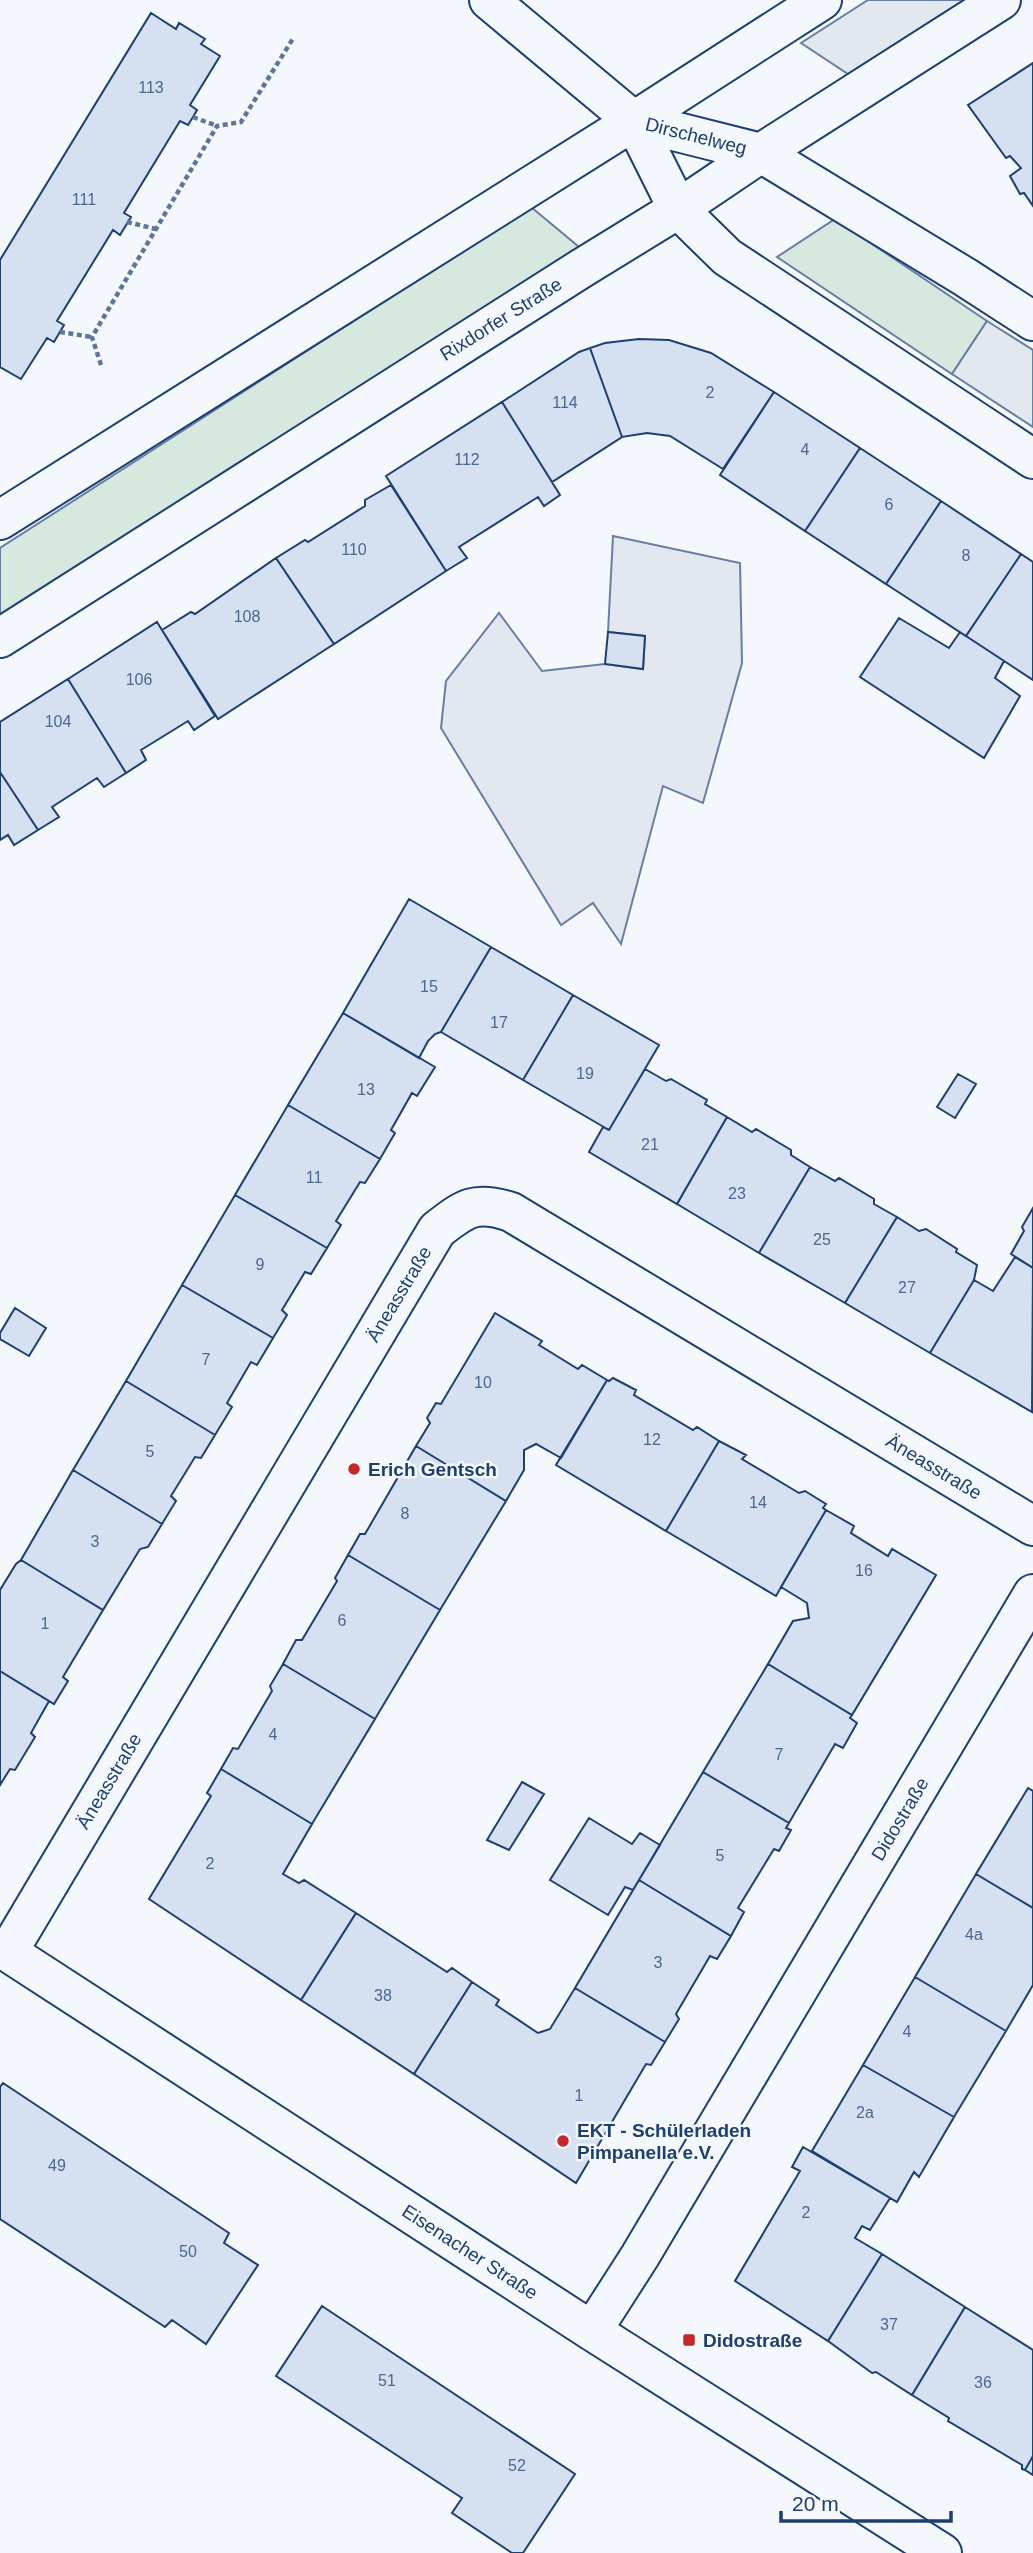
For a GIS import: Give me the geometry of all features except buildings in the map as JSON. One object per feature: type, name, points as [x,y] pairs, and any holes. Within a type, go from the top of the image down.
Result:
[{"type":"street","points":[[489,0],[634,121]]},
{"type":"street","points":[[0,520],[634,121],[821,0]]},
{"type":"street","name":"Rixdorfer Straße","points":[[0,638],[678,209],[1001,0]]},
{"type":"street","name":"Dirschelweg","points":[[634,121],[761,153],[1033,321]]},
{"type":"street","name":"Dirschelweg","points":[[634,121],[678,209],[727,257],[1033,459]]},
{"type":"street","name":"Äneasstraße","points":[[4,1950],[437,1230],[461,1211],[489,1205],[511,1212],[1033,1526]]},
{"type":"street","name":"Didostraße","points":[[592,2330],[640,2256],[1033,1594]]},
{"type":"street","name":"Eisenacher Straße","points":[[4,1950],[942,2553]]},
{"type":"path","points":[[193,117],[216,126],[241,122],[294,37]]},
{"type":"path","points":[[101,365],[92,337],[216,126]]},
{"type":"path","points":[[127,222],[156,229]]},
{"type":"path","points":[[60,332],[92,337]]},
{"type":"shaded area","points":[[868,0],[964,0],[848,74],[801,43]]},
{"type":"shaded area","points":[[531,207],[579,247],[0,615],[0,548]]},
{"type":"shaded area","points":[[835,219],[987,321],[952,374],[777,257]]},
{"type":"shaded area","points":[[987,321],[1033,350],[1033,427],[952,374]]},
{"type":"shaded area","points":[[613,536],[740,563],[742,663],[703,803],[663,786],[621,944],[593,903],[561,925],[441,728],[446,681],[499,613],[542,671],[605,664],[643,669],[645,636],[608,632]]},
{"type":"place","name":"Erich Gentsch","points":[[354,1469]]},
{"type":"place","name":"EKT - Schülerladen Pimpanella e.V.","points":[[563,2141]]},
{"type":"place","name":"Didostraße","points":[[689,2340]]}]
